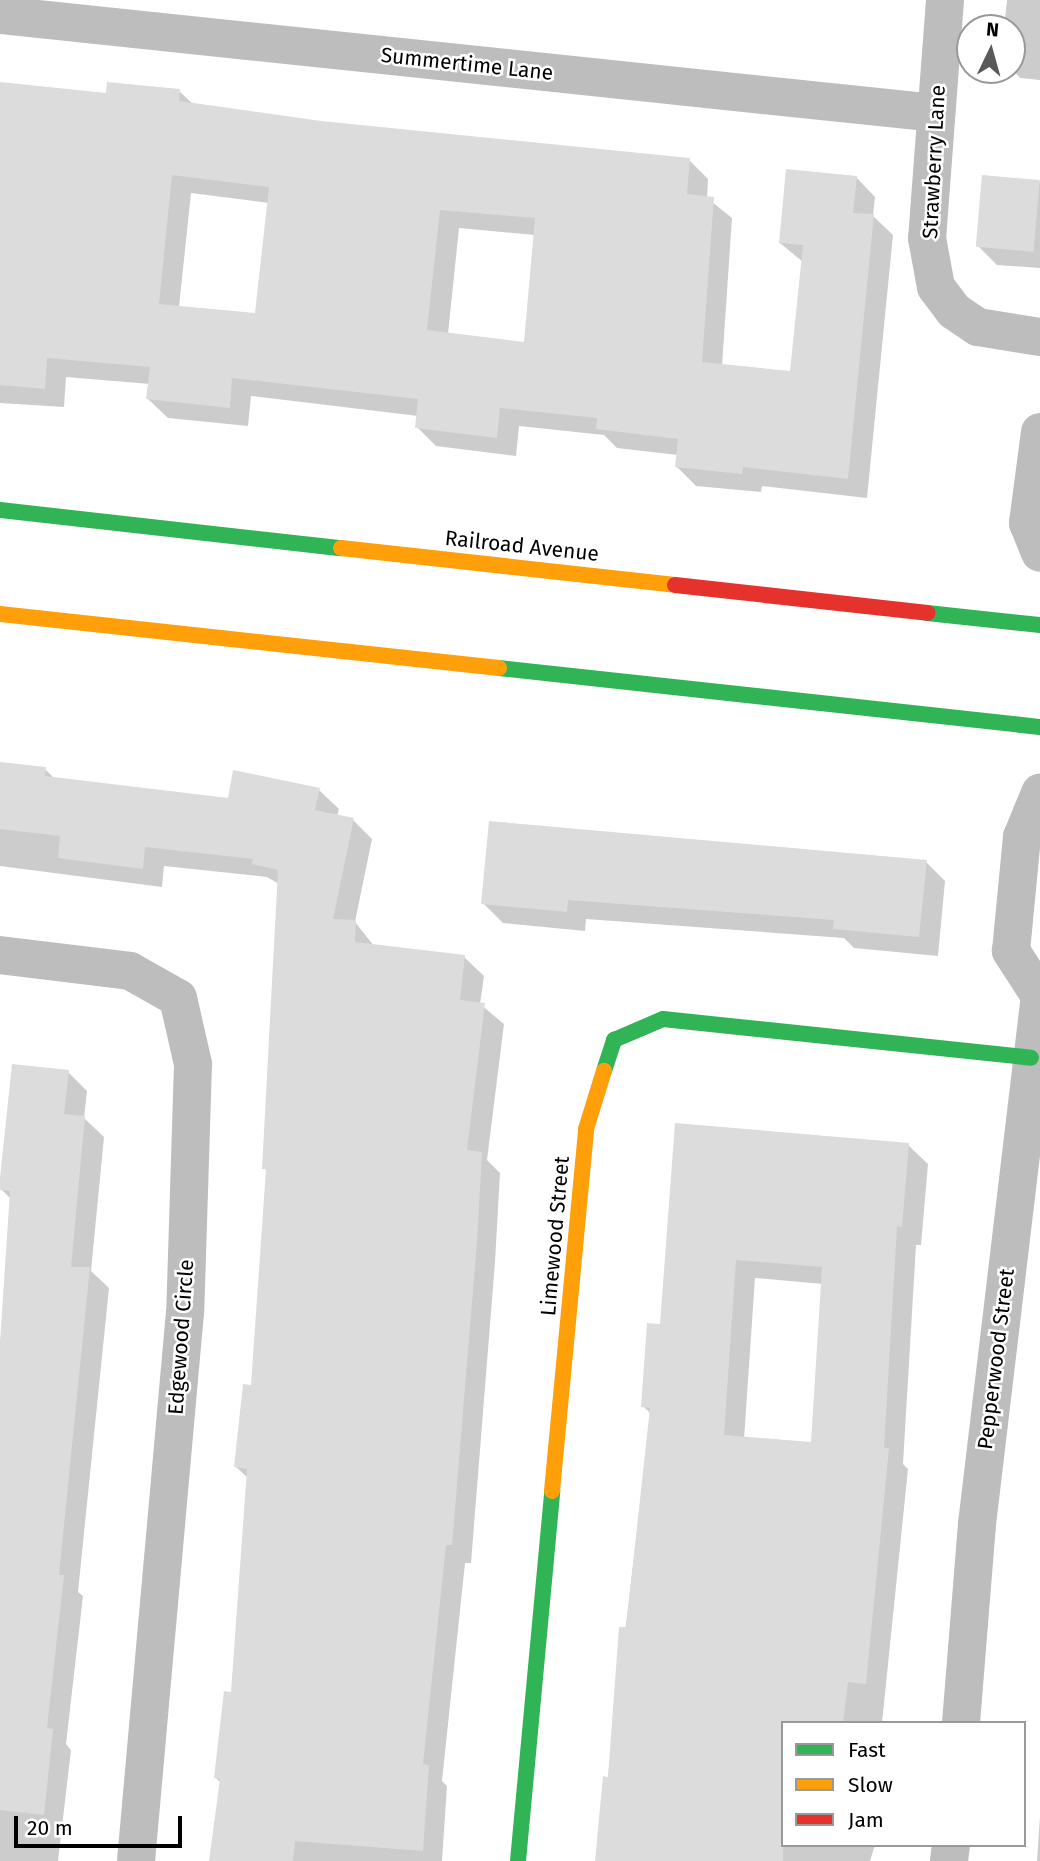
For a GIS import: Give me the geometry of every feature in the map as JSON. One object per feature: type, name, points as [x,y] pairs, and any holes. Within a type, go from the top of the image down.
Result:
[{"type":"street","name":"Strawberry Lane","points":[[945,0],[928,238],[936,287],[954,311],[978,327],[1040,337]]},
{"type":"street","name":"Summertime Lane","points":[[0,15],[935,114]]},
{"type":"street","points":[[1040,432],[1028,523],[1040,553]]},
{"type":"street","name":"Railroad Avenue","points":[[0,510],[1040,625]]},
{"type":"street","points":[[0,614],[1040,727]]},
{"type":"street","name":"Pepperwood Street","points":[[961,1721],[976,1524],[1040,995],[1011,951],[1022,838],[1040,793]]},
{"type":"street","name":"Edgewood Circle","points":[[0,955],[130,971],[178,998],[193,1064],[185,1312],[135,1861]]},
{"type":"street","name":"Limewood Street","points":[[518,1861],[586,1129],[614,1040],[663,1019],[1031,1058]]},
{"type":"building","points":[[0,82],[106,93],[107,82],[180,89],[179,101],[321,121],[690,158],[687,194],[714,197],[702,362],[790,371],[803,245],[779,243],[786,169],[857,176],[853,213],[874,214],[848,479],[743,467],[742,474],[675,467],[678,439],[596,429],[597,418],[500,408],[497,438],[415,428],[418,399],[232,378],[230,408],[146,399],[150,367],[47,358],[45,389],[0,385]],"holes":[[[172,175],[269,187],[255,313],[159,304]],[[440,210],[535,218],[524,342],[427,330]]]},
{"type":"building","points":[[982,175],[1040,180],[1034,252],[976,247]]},
{"type":"building","points":[[0,762],[46,767],[45,776],[228,798],[233,770],[320,788],[315,810],[354,818],[333,919],[356,920],[355,942],[465,955],[460,1000],[485,1003],[467,1150],[482,1152],[477,1242],[452,1545],[446,1545],[423,1764],[429,1765],[423,1851],[295,1841],[293,1861],[209,1861],[220,1779],[214,1778],[224,1691],[231,1692],[247,1469],[234,1467],[243,1384],[251,1385],[266,1169],[262,1169],[278,870],[252,864],[253,859],[145,847],[143,869],[58,858],[60,836],[0,829]]},
{"type":"building","points":[[489,821],[927,860],[919,937],[833,929],[834,920],[568,900],[567,912],[481,904]]},
{"type":"building","points":[[12,1064],[69,1070],[64,1114],[85,1116],[71,1267],[90,1267],[59,1575],[64,1575],[47,1728],[53,1729],[44,1815],[0,1810],[0,1342],[10,1191],[0,1190],[0,1178]]},
{"type":"building","points":[[675,1123],[909,1143],[902,1227],[897,1226],[884,1448],[889,1448],[866,1684],[848,1682],[843,1721],[781,1721],[783,1861],[595,1861],[603,1776],[608,1777],[619,1627],[626,1627],[650,1408],[641,1407],[647,1323],[660,1324]],"holes":[[[736,1260],[822,1267],[811,1442],[724,1435]]]},
{"type":"traffic: fast","points":[[0,510],[341,548]]},
{"type":"traffic: fast","points":[[927,613],[1040,625]]},
{"type":"traffic: fast","points":[[499,668],[1040,727]]},
{"type":"traffic: fast","points":[[604,1071],[614,1040],[663,1019],[1031,1058]]},
{"type":"traffic: fast","points":[[518,1861],[552,1491]]},
{"type":"traffic: slow","points":[[341,548],[675,585]]},
{"type":"traffic: slow","points":[[0,614],[499,668]]},
{"type":"traffic: slow","points":[[552,1491],[586,1129],[604,1071]]},
{"type":"traffic: jam","points":[[675,585],[927,613]]}]
